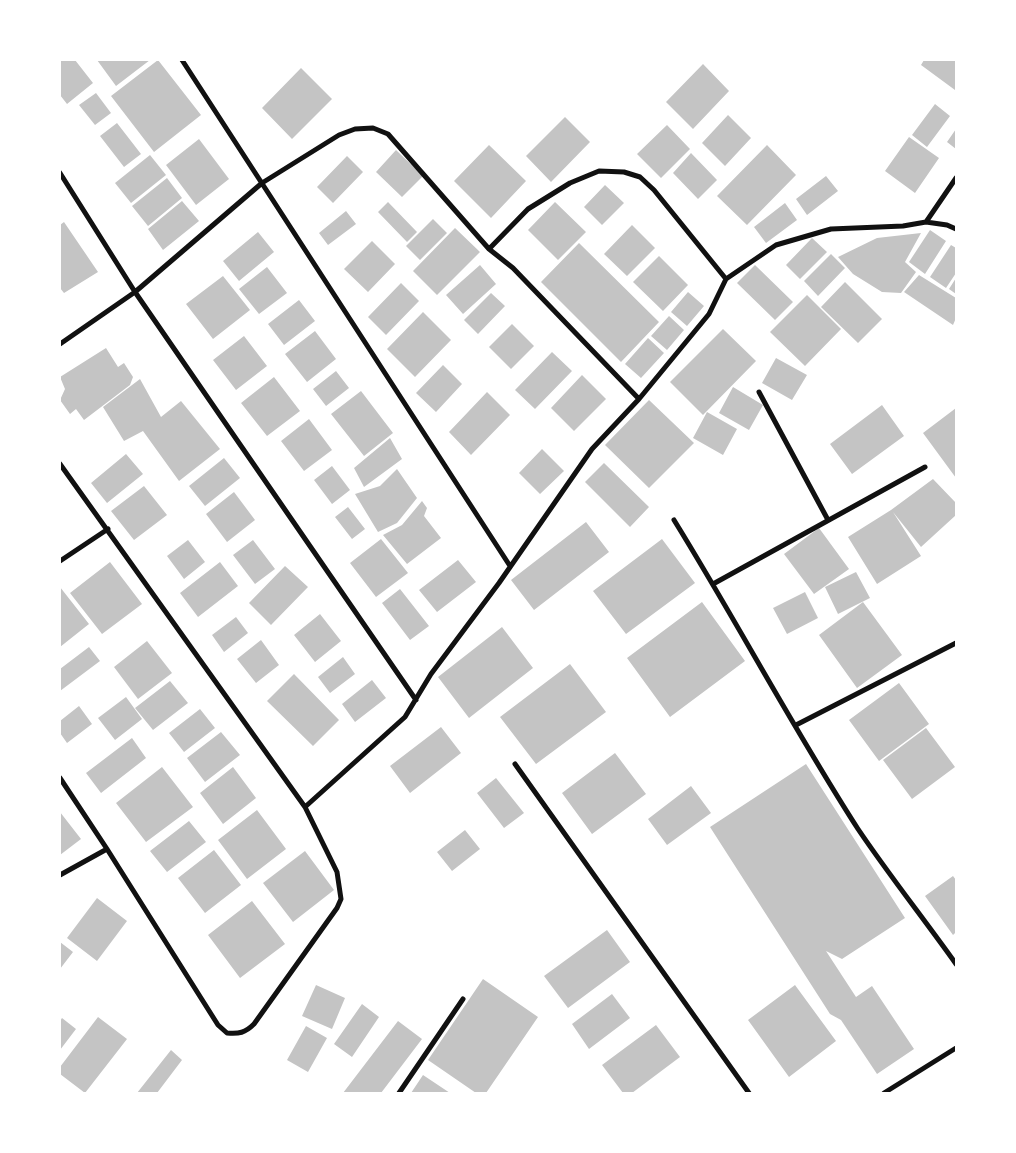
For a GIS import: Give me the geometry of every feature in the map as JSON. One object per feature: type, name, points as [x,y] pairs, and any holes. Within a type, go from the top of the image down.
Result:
[{"type":"street","points":[[182,60],[510,566]]},
{"type":"street","points":[[60,344],[135,292],[262,184],[339,135],[354,129],[373,128],[388,134],[489,249],[513,268],[639,399]]},
{"type":"street","points":[[489,249],[528,209],[570,183],[599,171],[624,172],[640,177],[654,190],[726,279]]},
{"type":"street","points":[[60,173],[135,292],[416,700]]},
{"type":"street","points":[[926,222],[956,178]]},
{"type":"street","points":[[305,807],[405,716],[431,674],[592,449],[639,399],[709,314],[726,279],[776,245],[831,229],[903,226],[926,222],[947,225],[956,229]]},
{"type":"street","points":[[759,392],[828,520]]},
{"type":"street","points":[[60,464],[305,807],[337,872],[341,899],[337,908],[254,1024],[246,1032],[227,1034],[218,1025],[60,778]]},
{"type":"street","points":[[714,584],[924,467]]},
{"type":"street","points":[[674,520],[714,584],[779,700],[859,830],[956,964]]},
{"type":"street","points":[[60,560],[108,529]]},
{"type":"street","points":[[796,725],[956,643]]},
{"type":"street","points":[[515,764],[750,1093]]},
{"type":"street","points":[[60,875],[107,849]]},
{"type":"street","points":[[399,1093],[462,999]]},
{"type":"street","points":[[884,1093],[956,1048]]},
{"type":"building","points":[[60,60],[75,60],[93,83],[67,104],[60,95]]},
{"type":"building","points":[[97,60],[150,60],[116,86]]},
{"type":"building","points":[[158,60],[201,115],[154,152],[111,96]]},
{"type":"building","points":[[924,60],[956,60],[955,90],[921,65]]},
{"type":"building","points":[[703,64],[729,91],[693,129],[666,102]]},
{"type":"building","points":[[301,68],[332,99],[292,139],[262,108]]},
{"type":"building","points":[[96,93],[111,113],[95,125],[79,105]]},
{"type":"building","points":[[935,104],[950,116],[927,147],[912,135]]},
{"type":"building","points":[[728,115],[751,138],[725,166],[702,143]]},
{"type":"building","points":[[565,117],[590,142],[551,182],[526,156]]},
{"type":"building","points":[[117,123],[141,154],[124,167],[100,136]]},
{"type":"building","points":[[667,125],[690,149],[661,178],[637,154]]},
{"type":"building","points":[[956,129],[956,149],[947,142]]},
{"type":"building","points":[[909,137],[939,158],[915,193],[885,171]]},
{"type":"building","points":[[199,139],[229,179],[196,205],[166,165]]},
{"type":"building","points":[[489,145],[526,181],[491,218],[454,181]]},
{"type":"building","points":[[767,145],[796,175],[747,225],[717,196]]},
{"type":"building","points":[[396,150],[423,176],[402,197],[376,172]]},
{"type":"building","points":[[691,153],[717,180],[698,199],[673,173]]},
{"type":"building","points":[[150,155],[166,175],[131,203],[115,183]]},
{"type":"building","points":[[347,156],[363,172],[333,203],[317,187]]},
{"type":"building","points":[[826,176],[838,191],[807,215],[796,199]]},
{"type":"building","points":[[167,178],[182,198],[148,226],[132,206]]},
{"type":"building","points":[[605,185],[624,203],[602,225],[584,207]]},
{"type":"building","points":[[182,201],[199,221],[163,250],[148,229]]},
{"type":"building","points":[[388,202],[417,232],[407,242],[378,212]]},
{"type":"building","points":[[555,202],[586,232],[558,260],[528,230]]},
{"type":"building","points":[[785,203],[797,220],[766,243],[754,227]]},
{"type":"building","points":[[346,211],[356,224],[328,245],[319,233]]},
{"type":"building","points":[[433,219],[447,233],[420,260],[406,246]]},
{"type":"building","points":[[64,222],[98,272],[64,293],[60,288],[60,225]]},
{"type":"building","points":[[632,225],[655,248],[627,276],[604,254]]},
{"type":"building","points":[[455,228],[480,252],[437,295],[413,271]]},
{"type":"building","points":[[930,230],[946,241],[925,274],[909,262]]},
{"type":"building","points":[[258,232],[274,252],[239,281],[223,261]]},
{"type":"building","points":[[921,233],[905,262],[916,272],[901,293],[882,292],[853,274],[838,257],[877,238]]},
{"type":"building","points":[[812,238],[827,252],[800,279],[786,265]]},
{"type":"building","points":[[372,241],[395,264],[368,292],[344,269]]},
{"type":"building","points":[[579,243],[659,322],[621,362],[541,282]]},
{"type":"building","points":[[951,245],[956,248],[956,273],[946,288],[930,277]]},
{"type":"building","points":[[831,254],[845,268],[818,296],[804,281]]},
{"type":"building","points":[[659,256],[688,285],[663,311],[633,282]]},
{"type":"building","points":[[480,265],[496,284],[463,314],[446,295]]},
{"type":"building","points":[[755,265],[793,302],[775,320],[737,283]]},
{"type":"building","points":[[267,267],[287,293],[259,314],[239,289]]},
{"type":"building","points":[[919,275],[956,298],[956,318],[953,325],[904,292]]},
{"type":"building","points":[[223,276],[250,310],[213,339],[186,304]]},
{"type":"building","points":[[956,278],[956,294],[949,289]]},
{"type":"building","points":[[845,282],[882,319],[858,343],[821,307]]},
{"type":"building","points":[[401,283],[419,301],[386,335],[368,317]]},
{"type":"building","points":[[688,292],[704,306],[687,326],[671,312]]},
{"type":"building","points":[[491,293],[505,306],[478,334],[464,320]]},
{"type":"building","points":[[807,295],[841,329],[805,366],[770,332]]},
{"type":"building","points":[[299,300],[315,321],[284,345],[268,324]]},
{"type":"building","points":[[423,312],[451,340],[415,377],[387,349]]},
{"type":"building","points":[[669,316],[684,330],[667,350],[651,336]]},
{"type":"building","points":[[512,324],[534,346],[511,369],[489,347]]},
{"type":"building","points":[[723,329],[756,361],[703,415],[670,382]]},
{"type":"building","points":[[315,331],[336,359],[307,382],[285,354]]},
{"type":"building","points":[[244,336],[267,366],[236,390],[213,360]]},
{"type":"building","points":[[648,338],[664,353],[641,378],[625,364]]},
{"type":"building","points":[[106,348],[118,367],[124,363],[133,377],[130,385],[84,420],[76,409],[70,414],[60,400],[65,389],[60,377]]},
{"type":"building","points":[[552,352],[572,371],[535,409],[515,390]]},
{"type":"building","points":[[776,358],[807,375],[792,400],[762,383]]},
{"type":"building","points":[[443,365],[462,384],[436,412],[416,393]]},
{"type":"building","points":[[336,371],[349,388],[326,406],[313,389]]},
{"type":"building","points":[[582,375],[606,399],[574,431],[551,408]]},
{"type":"building","points":[[274,377],[300,411],[267,436],[241,403]]},
{"type":"building","points":[[140,379],[161,417],[181,401],[220,449],[179,481],[143,431],[124,441],[103,407]]},
{"type":"building","points":[[733,387],[763,405],[749,430],[719,413]]},
{"type":"building","points":[[361,391],[393,433],[364,456],[331,414]]},
{"type":"building","points":[[487,392],[510,415],[471,455],[449,432]]},
{"type":"building","points":[[649,400],[694,443],[649,488],[605,445]]},
{"type":"building","points":[[882,405],[904,436],[852,474],[830,444]]},
{"type":"building","points":[[956,408],[956,478],[923,433]]},
{"type":"building","points":[[707,412],[737,429],[723,455],[693,438]]},
{"type":"building","points":[[309,419],[332,450],[304,471],[281,441]]},
{"type":"building","points":[[390,438],[402,459],[364,487],[354,468]]},
{"type":"building","points":[[542,449],[564,471],[540,494],[519,473]]},
{"type":"building","points":[[126,454],[143,474],[107,503],[91,483]]},
{"type":"building","points":[[224,458],[240,478],[205,506],[189,486]]},
{"type":"building","points":[[604,463],[649,507],[630,527],[585,482]]},
{"type":"building","points":[[332,466],[350,490],[332,504],[314,480]]},
{"type":"building","points":[[397,469],[417,498],[397,523],[378,532],[355,494],[380,486]]},
{"type":"building","points":[[933,479],[956,503],[956,515],[921,547],[893,512],[921,556],[877,584],[848,537],[891,510]]},
{"type":"building","points":[[144,486],[167,515],[134,540],[111,511]]},
{"type":"building","points":[[234,492],[255,520],[227,542],[206,514]]},
{"type":"building","points":[[422,501],[427,508],[424,516],[441,538],[407,564],[383,535],[402,525]]},
{"type":"building","points":[[348,507],[365,529],[352,539],[335,517]]},
{"type":"building","points":[[586,522],[609,552],[534,610],[511,580]]},
{"type":"building","points":[[819,528],[849,569],[814,594],[784,554]]},
{"type":"building","points":[[381,539],[408,573],[376,597],[350,563]]},
{"type":"building","points":[[662,539],[695,583],[626,634],[593,591]]},
{"type":"building","points":[[188,540],[205,562],[184,579],[167,556]]},
{"type":"building","points":[[253,540],[275,569],[255,584],[233,555]]},
{"type":"building","points":[[458,560],[476,582],[437,612],[419,590]]},
{"type":"building","points":[[110,562],[142,604],[102,634],[70,593]]},
{"type":"building","points":[[220,562],[238,586],[198,617],[180,593]]},
{"type":"building","points":[[285,566],[308,587],[271,625],[249,603]]},
{"type":"building","points":[[856,572],[870,598],[838,614],[825,587]]},
{"type":"building","points":[[60,587],[89,624],[60,647]]},
{"type":"building","points":[[400,589],[429,626],[410,640],[382,603]]},
{"type":"building","points":[[805,592],[818,618],[787,634],[773,608]]},
{"type":"building","points":[[702,602],[745,661],[670,717],[627,658]]},
{"type":"building","points":[[863,602],[902,655],[857,688],[819,635]]},
{"type":"building","points":[[320,614],[341,641],[315,662],[294,635]]},
{"type":"building","points":[[236,617],[248,633],[224,652],[212,635]]},
{"type":"building","points":[[502,627],[533,668],[469,718],[438,677]]},
{"type":"building","points":[[261,640],[279,665],[256,683],[237,659]]},
{"type":"building","points":[[147,641],[172,673],[138,699],[114,667]]},
{"type":"building","points":[[89,647],[100,661],[60,691],[60,669]]},
{"type":"building","points":[[343,657],[355,674],[330,693],[318,677]]},
{"type":"building","points":[[570,664],[606,712],[536,764],[500,717]]},
{"type":"building","points":[[294,674],[339,720],[313,746],[267,701]]},
{"type":"building","points":[[372,680],[386,698],[355,722],[342,704]]},
{"type":"building","points":[[170,681],[188,703],[153,730],[135,708]]},
{"type":"building","points":[[899,683],[929,724],[879,761],[849,720]]},
{"type":"building","points":[[126,697],[142,719],[115,740],[98,718]]},
{"type":"building","points":[[79,706],[92,724],[67,743],[60,733],[60,721]]},
{"type":"building","points":[[200,709],[215,728],[184,752],[169,733]]},
{"type":"building","points":[[441,727],[461,753],[410,793],[390,766]]},
{"type":"building","points":[[926,728],[955,767],[912,799],[883,760]]},
{"type":"building","points":[[221,732],[240,755],[205,782],[187,758]]},
{"type":"building","points":[[132,738],[146,758],[101,793],[86,773]]},
{"type":"building","points":[[615,753],[646,794],[592,834],[562,793]]},
{"type":"building","points":[[806,764],[905,918],[842,959],[826,951],[856,997],[872,986],[914,1049],[877,1074],[841,1020],[830,1014],[710,827]]},
{"type":"building","points":[[162,767],[193,807],[146,842],[116,803]]},
{"type":"building","points":[[233,767],[256,798],[223,824],[200,793]]},
{"type":"building","points":[[496,778],[524,813],[504,828],[477,793]]},
{"type":"building","points":[[691,786],[711,813],[667,845],[648,819]]},
{"type":"building","points":[[257,810],[286,849],[247,879],[218,840]]},
{"type":"building","points":[[60,812],[81,839],[60,855]]},
{"type":"building","points":[[189,821],[206,842],[167,872],[150,851]]},
{"type":"building","points":[[465,830],[480,849],[452,871],[437,852]]},
{"type":"building","points":[[214,850],[241,885],[205,913],[178,878]]},
{"type":"building","points":[[305,851],[334,890],[293,922],[263,883]]},
{"type":"building","points":[[953,876],[956,880],[956,932],[953,935],[925,896]]},
{"type":"building","points":[[97,898],[127,921],[97,961],[67,938]]},
{"type":"building","points":[[252,901],[285,944],[240,978],[208,935]]},
{"type":"building","points":[[607,930],[630,962],[568,1008],[544,976]]},
{"type":"building","points":[[60,942],[73,952],[60,969]]},
{"type":"building","points":[[483,979],[538,1017],[486,1093],[476,1093],[428,1060]]},
{"type":"building","points":[[316,985],[345,998],[332,1029],[302,1016]]},
{"type":"building","points":[[795,985],[836,1041],[789,1077],[748,1020]]},
{"type":"building","points":[[612,994],[630,1018],[589,1049],[572,1024]]},
{"type":"building","points":[[362,1004],[379,1017],[352,1057],[334,1044]]},
{"type":"building","points":[[98,1017],[127,1039],[85,1093],[60,1074],[60,1067]]},
{"type":"building","points":[[62,1018],[76,1029],[60,1050],[60,1021]]},
{"type":"building","points":[[398,1021],[422,1039],[381,1093],[343,1093]]},
{"type":"building","points":[[656,1025],[680,1057],[632,1093],[623,1093],[602,1065]]},
{"type":"building","points":[[306,1026],[327,1038],[308,1072],[287,1060]]},
{"type":"building","points":[[171,1050],[182,1060],[157,1093],[137,1093]]},
{"type":"building","points":[[423,1075],[450,1093],[411,1093]]}]
